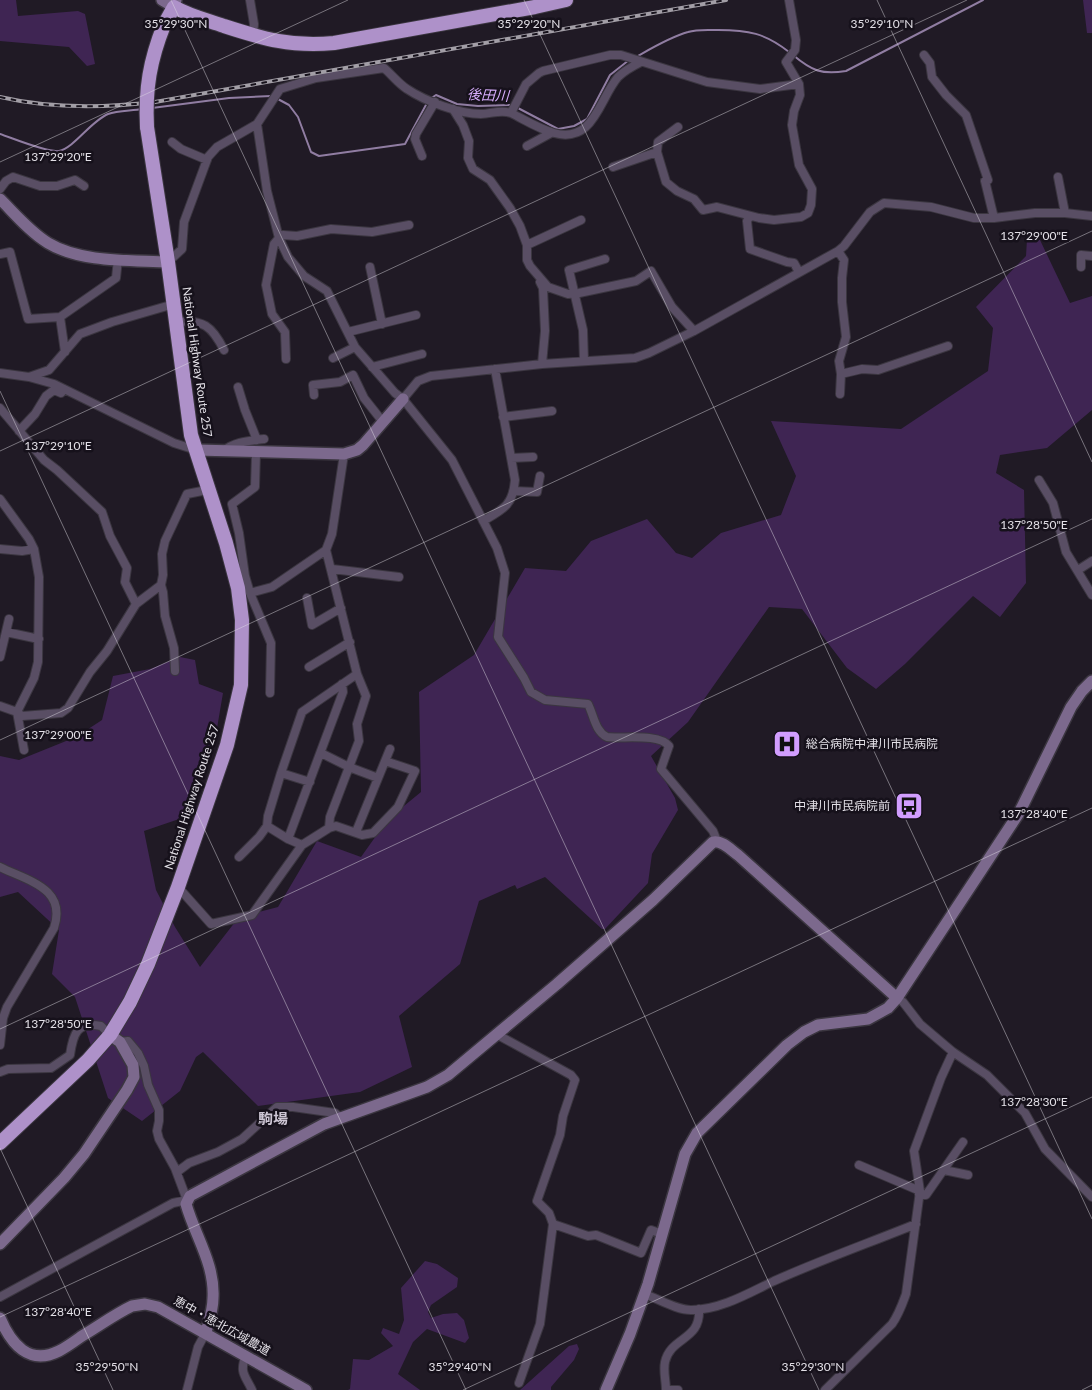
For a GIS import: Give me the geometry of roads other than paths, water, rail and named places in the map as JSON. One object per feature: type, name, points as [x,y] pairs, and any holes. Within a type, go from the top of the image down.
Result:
[{"type":"highway","name":"National Highway Route 257","points":[[0,1143],[88,1060],[115,1038],[148,964],[178,887],[228,745],[241,685],[242,620],[238,588],[191,435],[168,262],[147,127],[146,105],[150,65],[170,2],[193,17],[253,36],[294,44],[334,43],[527,9],[566,0]]},
{"type":"street","points":[[250,0],[254,24],[253,36]]},
{"type":"street","points":[[678,127],[658,142],[656,152],[666,182],[677,191],[694,199],[703,210],[717,207],[774,220],[801,217],[808,213],[811,205],[812,189],[799,165],[792,125],[794,111],[800,95],[799,84],[786,62],[794,50],[796,40],[789,0]]},
{"type":"street","points":[[513,109],[526,84],[543,71],[610,54],[624,56],[707,82],[760,89],[799,84]]},
{"type":"street","points":[[924,55],[930,63],[932,77],[946,95],[966,115],[988,180],[986,180],[994,218]]},
{"type":"street","points":[[0,199],[32,230],[58,249],[89,257],[168,262],[182,248],[184,222],[207,160],[217,146],[257,124],[280,89],[316,78],[384,68],[406,89],[424,99],[454,109],[480,114],[513,109],[551,133],[570,134],[587,126],[594,119],[617,78],[640,62]]},
{"type":"street","points":[[422,156],[415,139],[416,134],[434,102]]},
{"type":"street","points":[[454,109],[469,141],[468,158],[473,169],[490,180],[500,194],[520,226],[528,245],[530,266],[548,287],[568,294],[574,294],[636,282],[651,272],[672,307],[694,331]]},
{"type":"street","points":[[257,124],[267,191],[279,238],[288,257],[304,276],[327,291],[355,347],[394,393],[403,399],[452,460],[497,548],[505,573],[498,637],[531,692],[545,700],[588,704],[600,733],[607,737],[655,738],[665,742],[669,746],[661,769],[713,830],[717,841],[738,855],[897,998],[904,1002],[920,1024],[953,1052],[987,1075],[1026,1113],[1045,1149],[1092,1197]]},
{"type":"street","points":[[527,146],[551,133]]},
{"type":"street","points":[[172,142],[181,149],[207,160]]},
{"type":"street","points":[[613,167],[656,152]]},
{"type":"street","points":[[0,189],[6,181],[13,177],[40,186],[57,186],[75,180],[84,186]]},
{"type":"street","points":[[1058,177],[1065,213]]},
{"type":"street","points":[[0,373],[29,377],[54,384],[174,443],[196,450],[344,454],[357,450],[418,381],[423,378],[542,364],[635,358],[649,353],[694,331],[838,251],[870,212],[884,204],[931,206],[974,218],[1065,213],[1092,216]]},
{"type":"street","points":[[750,216],[747,221],[750,249],[787,262],[794,262],[799,272]]},
{"type":"street","points":[[528,245],[581,220]]},
{"type":"street","points":[[286,359],[285,332],[272,314],[266,285],[274,244],[279,238],[283,235],[297,236],[331,229],[372,232],[409,225]]},
{"type":"street","points":[[838,251],[844,260],[842,302],[846,337],[839,361],[841,374],[840,394]]},
{"type":"street","points":[[0,254],[10,252],[28,319],[60,317],[116,278],[118,259]]},
{"type":"street","points":[[1081,266],[1081,256],[1092,256]]},
{"type":"street","points":[[584,361],[583,330],[569,270],[605,259]]},
{"type":"street","points":[[370,267],[382,324]]},
{"type":"street","points":[[539,278],[543,288],[544,300],[545,331],[542,364]]},
{"type":"street","points":[[29,377],[48,370],[80,334],[112,322],[174,304]]},
{"type":"street","points":[[348,332],[416,315]]},
{"type":"street","points":[[60,317],[65,352]]},
{"type":"street","points":[[176,322],[199,322],[216,334],[224,350]]},
{"type":"street","points":[[841,374],[862,369],[878,370],[948,346]]},
{"type":"street","points":[[333,358],[355,347]]},
{"type":"street","points":[[372,367],[422,354]]},
{"type":"street","points":[[483,522],[509,504],[514,491],[515,480],[495,369]]},
{"type":"street","points":[[314,395],[313,385],[340,382],[353,376],[364,398],[383,422]]},
{"type":"street","points":[[222,452],[240,442],[261,440],[245,410],[238,386]]},
{"type":"street","points":[[19,431],[35,414],[50,392],[54,390],[61,393],[64,389]]},
{"type":"street","points":[[0,408],[44,460],[102,512],[110,536],[127,568],[125,582],[136,604]]},
{"type":"street","points":[[503,417],[552,411]]},
{"type":"street","points":[[256,453],[255,487],[232,504],[250,593],[271,643],[270,693]]},
{"type":"street","points":[[250,593],[272,587],[326,550],[332,534],[344,454]]},
{"type":"street","points":[[511,458],[534,457]]},
{"type":"street","points":[[514,491],[537,492],[540,476]]},
{"type":"street","points":[[1038,480],[1053,503],[1066,552],[1092,595]]},
{"type":"street","points":[[0,706],[17,712],[22,716],[61,713],[68,708],[136,604],[160,585],[163,575],[162,554],[165,541],[187,494],[207,490]]},
{"type":"street","points":[[0,503],[30,539],[34,548],[39,577],[40,639],[38,662],[34,678],[17,712],[24,750]]},
{"type":"street","points":[[0,549],[22,551],[34,548]]},
{"type":"street","points":[[326,550],[357,674],[366,696],[357,724],[359,741],[330,817],[329,828]]},
{"type":"street","points":[[1078,570],[1092,561]]},
{"type":"street","points":[[332,569],[399,577]]},
{"type":"street","points":[[160,585],[163,592],[165,616],[174,648],[175,671]]},
{"type":"street","points":[[306,598],[312,625],[341,608]]},
{"type":"street","points":[[0,657],[9,619]]},
{"type":"street","points":[[6,632],[40,639]]},
{"type":"street","points":[[309,667],[350,642]]},
{"type":"street","points":[[239,857],[267,826],[268,816],[281,773],[302,712],[357,674]]},
{"type":"street","points":[[606,1390],[644,1294],[685,1154],[697,1133],[787,1045],[804,1032],[818,1025],[868,1019],[888,1008],[897,998],[1019,812],[1071,707],[1092,681]]},
{"type":"street","points":[[288,839],[343,692],[342,684]]},
{"type":"street","points":[[356,832],[390,749]]},
{"type":"street","points":[[321,753],[349,767],[378,778]]},
{"type":"street","points":[[178,887],[211,924],[252,915],[302,844],[329,828],[336,826],[362,835],[373,833],[398,808],[414,771],[385,761]]},
{"type":"street","points":[[281,773],[310,782]]},
{"type":"street","points":[[267,826],[288,839],[302,844]]},
{"type":"street","points":[[0,1297],[173,1203],[187,1200],[190,1196],[324,1124],[438,1082],[461,1066],[496,1034],[557,984],[652,900],[709,844],[717,841]]},
{"type":"street","points":[[0,867],[47,890],[57,908],[54,928],[7,1007],[3,1018],[0,1045]]},
{"type":"street","points":[[0,1072],[51,1068],[70,1055],[75,1034],[79,1028],[88,1024],[101,1026],[115,1038],[133,1065],[134,1077],[84,1154],[64,1178],[0,1244]]},
{"type":"street","points":[[496,1034],[571,1075],[575,1080],[563,1116],[560,1135],[537,1201],[548,1213],[554,1224],[540,1324],[520,1383]]},
{"type":"street","points":[[115,1038],[128,1041],[144,1066],[148,1085],[159,1110],[157,1131],[159,1140],[177,1172],[212,1276],[213,1300],[206,1332],[198,1347],[187,1390]]},
{"type":"street","points":[[825,1390],[882,1336],[898,1315],[906,1294],[919,1193],[914,1151],[941,1078],[953,1052]]},
{"type":"street","points":[[177,1172],[189,1163],[242,1140],[277,1107],[293,1107],[336,1113],[341,1118]]},
{"type":"street","points":[[859,1165],[926,1195],[963,1142]]},
{"type":"street","points":[[944,1170],[968,1174]]},
{"type":"street","points":[[554,1224],[588,1236],[596,1235],[641,1253],[651,1230],[662,1234]]},
{"type":"street","points":[[644,1294],[684,1310],[699,1309],[746,1296],[775,1281],[916,1224]]},
{"type":"street","name":"恵中・恵北広域農道","points":[[0,1318],[10,1338],[20,1348],[30,1354],[40,1356],[60,1351],[121,1311],[132,1306],[145,1304],[158,1306],[306,1390]]},
{"type":"street","points":[[678,1390],[666,1390],[665,1362],[676,1344],[698,1325],[699,1309]]},
{"type":"street","points":[[246,1355],[242,1373],[252,1390]]},
{"type":"waterway","name":"後田川","points":[[793,55],[806,65],[824,72],[846,71],[983,0]]},
{"type":"waterway","name":"後田川","points":[[636,57],[675,37],[691,31],[703,30],[738,31],[756,34],[772,41],[789,52]]},
{"type":"waterway","name":"後田川","points":[[516,107],[558,129],[574,126],[587,119],[610,75],[629,60]]},
{"type":"waterway","name":"後田川","points":[[430,99],[436,95],[457,104],[478,106],[511,105]]},
{"type":"waterway","name":"後田川","points":[[152,108],[229,98],[271,96]]},
{"type":"waterway","name":"後田川","points":[[276,98],[289,105],[298,117],[311,152],[319,156],[405,144],[427,103]]},
{"type":"waterway","name":"後田川","points":[[0,134],[39,148],[59,151],[71,145],[102,117],[116,112],[142,109]]},
{"type":"railway","points":[[0,97],[38,104],[77,106],[155,102],[726,0]]},
{"type":"place","name":"総合病院中津川市民病院","points":[[787,744]]},
{"type":"place","name":"中津川市民病院前","points":[[909,806]]},
{"type":"district","name":"駒場","points":[[273,1119]]}]
